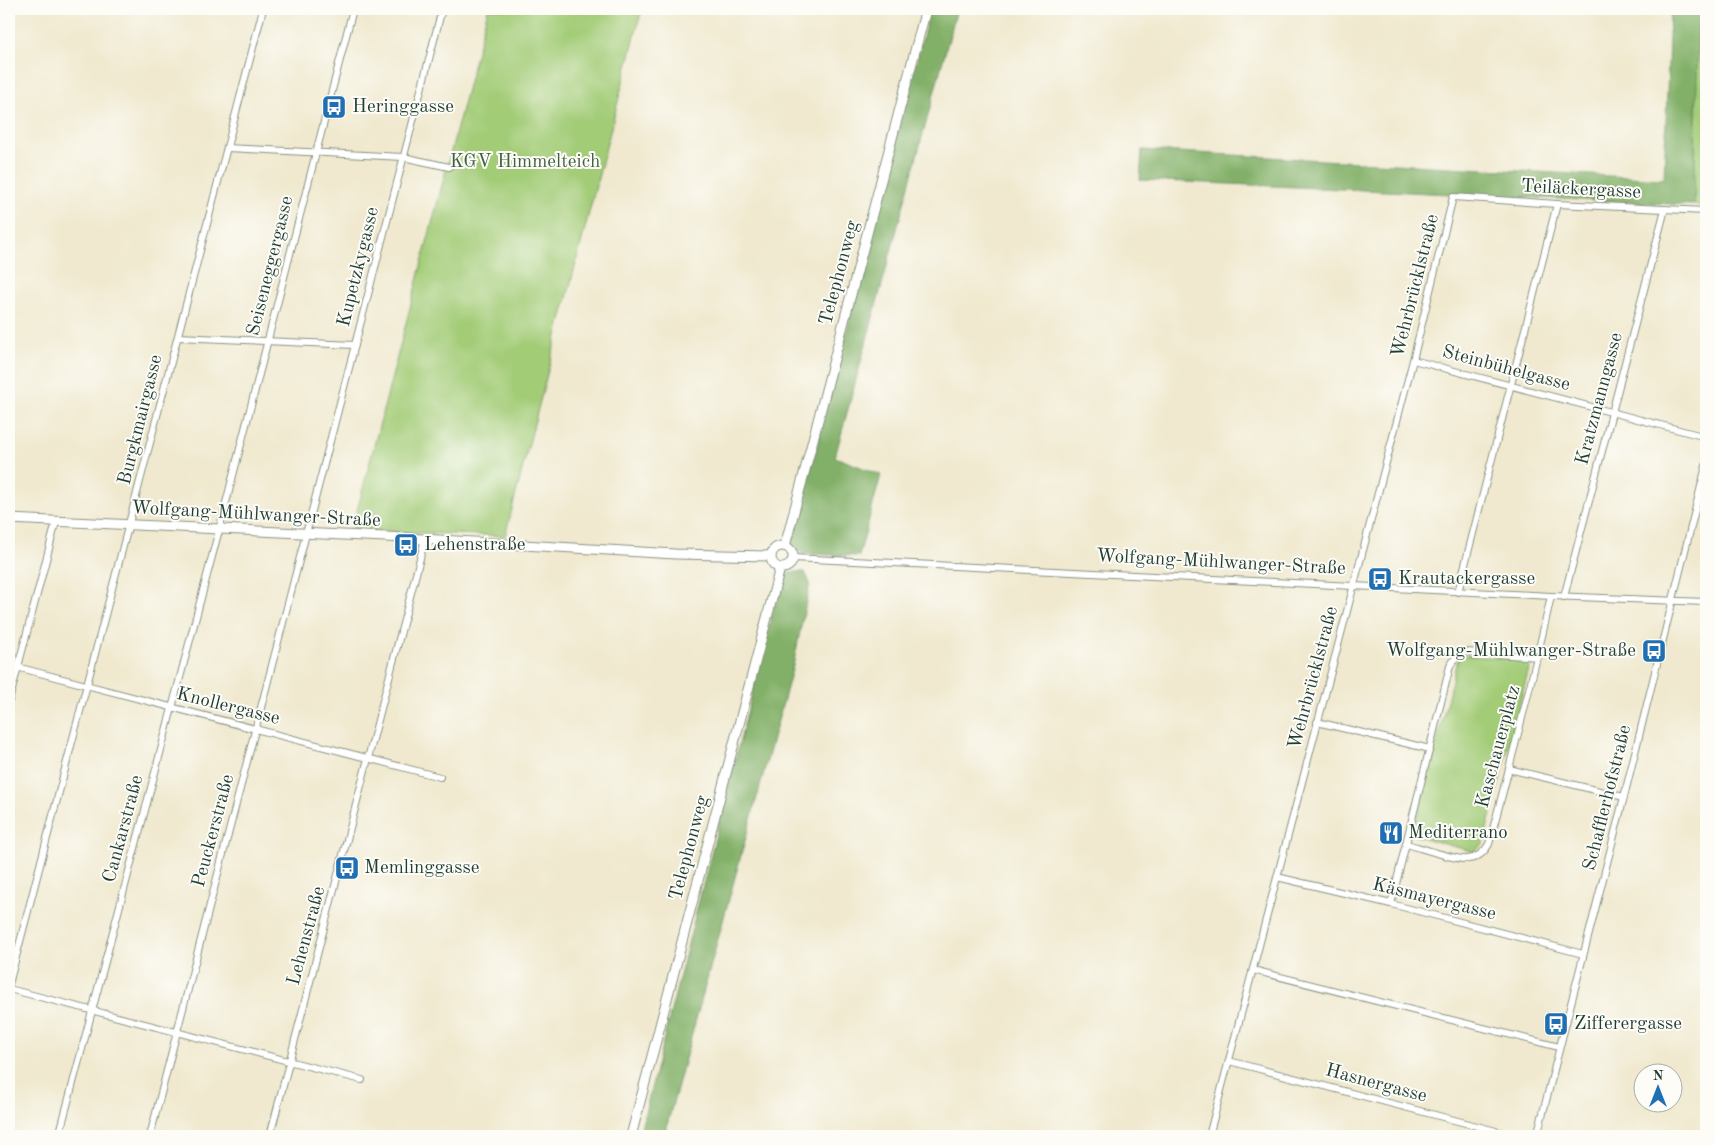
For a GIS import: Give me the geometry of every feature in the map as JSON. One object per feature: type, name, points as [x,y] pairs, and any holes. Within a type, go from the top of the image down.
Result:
[{"type":"street","name":"Burgkmairgasse","points":[[9,984],[263,9]]},
{"type":"street","name":"Seiseneggergasse","points":[[219,530],[352,9]]},
{"type":"street","name":"Kupetzkygasse","points":[[305,533],[442,9]]},
{"type":"street","name":"Telephonweg","points":[[785,546],[926,9]]},
{"type":"street","points":[[227,148],[403,157],[449,167]]},
{"type":"street","name":"Teiläckergasse","points":[[1453,197],[1706,211]]},
{"type":"street","name":"Wehrbrücklstraße","points":[[1209,1136],[1413,360],[1453,197]]},
{"type":"street","points":[[1458,592],[1557,204]]},
{"type":"street","name":"Kratzmanngasse","points":[[1564,597],[1665,209]]},
{"type":"street","points":[[178,337],[355,345]]},
{"type":"street","name":"Steinbühelgasse","points":[[1413,360],[1706,437]]},
{"type":"street","name":"Schafflerhofstraße","points":[[1537,1136],[1706,466]]},
{"type":"street","name":"Wolfgang-Mühlwanger-Straße","points":[[9,519],[425,539],[674,554],[771,556]]},
{"type":"street","points":[[9,701],[56,522]]},
{"type":"street","name":"Cankarstraße","points":[[59,1136],[219,530]]},
{"type":"street","name":"Peuckerstraße","points":[[150,1136],[305,533]]},
{"type":"street","name":"Lehenstraße","points":[[270,1136],[425,539]]},
{"type":"street","points":[[785,546],[792,552],[793,558],[789,566],[780,568],[773,564],[771,556],[777,547],[785,546]]},
{"type":"street","name":"Wolfgang-Mühlwanger-Straße","points":[[793,558],[1458,592],[1706,602]]},
{"type":"street","name":"Telephonweg","points":[[631,1136],[780,568]]},
{"type":"street","name":"Kaschauerplatz","points":[[1406,844],[1465,860],[1477,857],[1485,851],[1489,844],[1538,657],[1551,596]]},
{"type":"street","points":[[1391,904],[1450,666],[1459,654],[1466,652],[1538,657]]},
{"type":"street","name":"Knollergasse","points":[[9,665],[440,777]]},
{"type":"street","points":[[1317,722],[1430,749]]},
{"type":"street","points":[[1509,769],[1624,797]]},
{"type":"street","name":"Käsmayergasse","points":[[1277,877],[1391,904],[1583,954]]},
{"type":"street","points":[[1253,970],[1559,1047]]},
{"type":"street","points":[[9,988],[362,1080]]},
{"type":"street","name":"Hasnergasse","points":[[1229,1061],[1515,1136]]},
{"type":"green space","name":"KGV Himmelteich","points":[[488,9],[642,9],[505,536],[352,530]]},
{"type":"green space","points":[[930,9],[957,9],[835,457],[881,475],[859,556],[805,554],[797,550],[792,543]]},
{"type":"green space","points":[[1670,9],[1706,9],[1706,26],[1698,24],[1694,205],[1140,180],[1142,150],[1664,179]]},
{"type":"green space","points":[[1698,23],[1706,26],[1706,205],[1694,205]]},
{"type":"green space","points":[[786,572],[805,572],[810,583],[793,666],[664,1136],[639,1136],[782,576]]},
{"type":"green space","points":[[1464,655],[1531,661],[1483,844],[1474,852],[1413,835],[1456,665],[1459,658]]},
{"type":"place","name":"Heringgasse","points":[[334,107]]},
{"type":"place","name":"Lehenstraße","points":[[406,545]]},
{"type":"place","name":"Krautackergasse","points":[[1380,579]]},
{"type":"place","name":"Wolfgang-Mühlwanger-Straße","points":[[1654,651]]},
{"type":"place","name":"Mediterrano","points":[[1391,833]]},
{"type":"place","name":"Memlinggasse","points":[[347,868]]},
{"type":"place","name":"Zifferergasse","points":[[1556,1024]]}]
